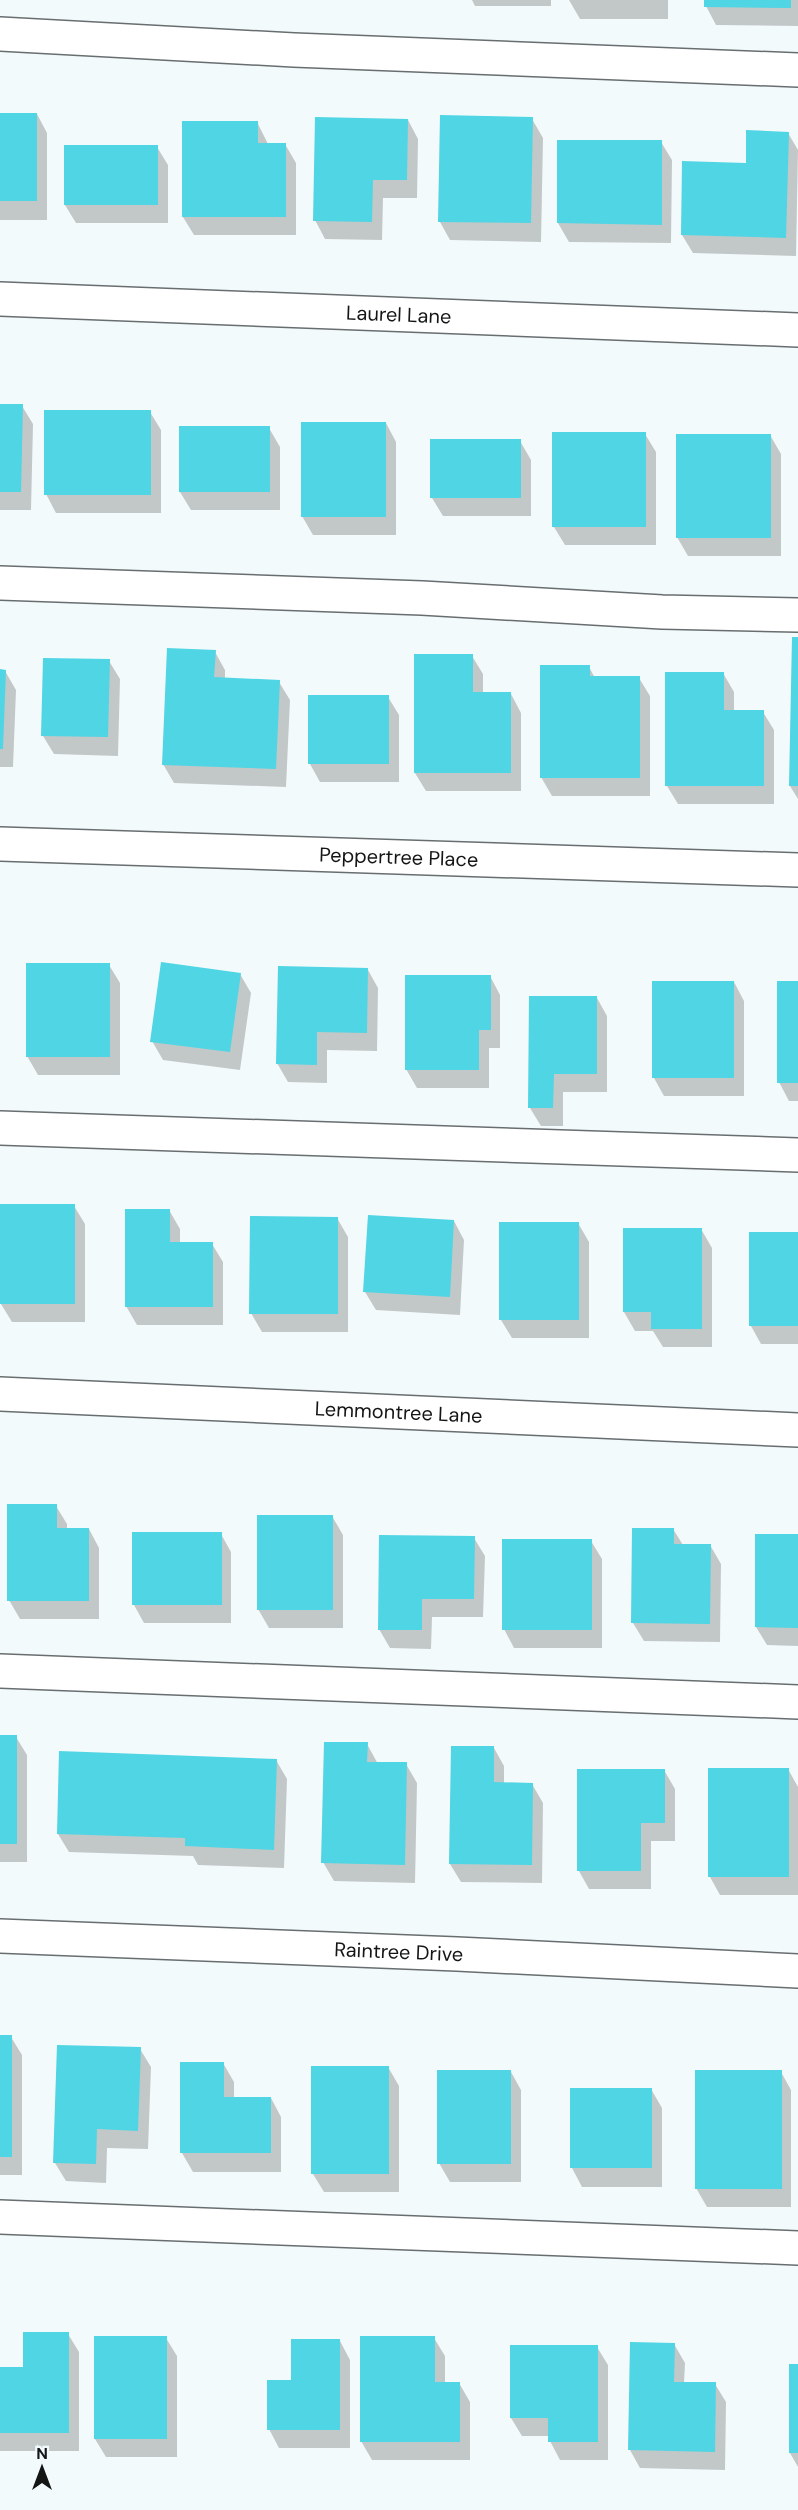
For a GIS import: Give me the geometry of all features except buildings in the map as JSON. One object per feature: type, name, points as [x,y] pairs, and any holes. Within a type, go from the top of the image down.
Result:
[{"type":"street","points":[[0,34],[294,50],[798,70]]},
{"type":"street","name":"Laurel Lane","points":[[0,299],[798,330]]},
{"type":"street","points":[[0,583],[422,598],[662,612],[798,615]]},
{"type":"street","name":"Peppertree Place","points":[[0,844],[798,870]]},
{"type":"street","points":[[0,1128],[798,1155]]},
{"type":"street","name":"Lemmontree Lane","points":[[0,1394],[798,1430]]},
{"type":"street","points":[[0,1671],[798,1702]]},
{"type":"street","name":"Raintree Drive","points":[[0,1936],[457,1954],[798,1971]]},
{"type":"street","points":[[0,2217],[798,2248]]}]
